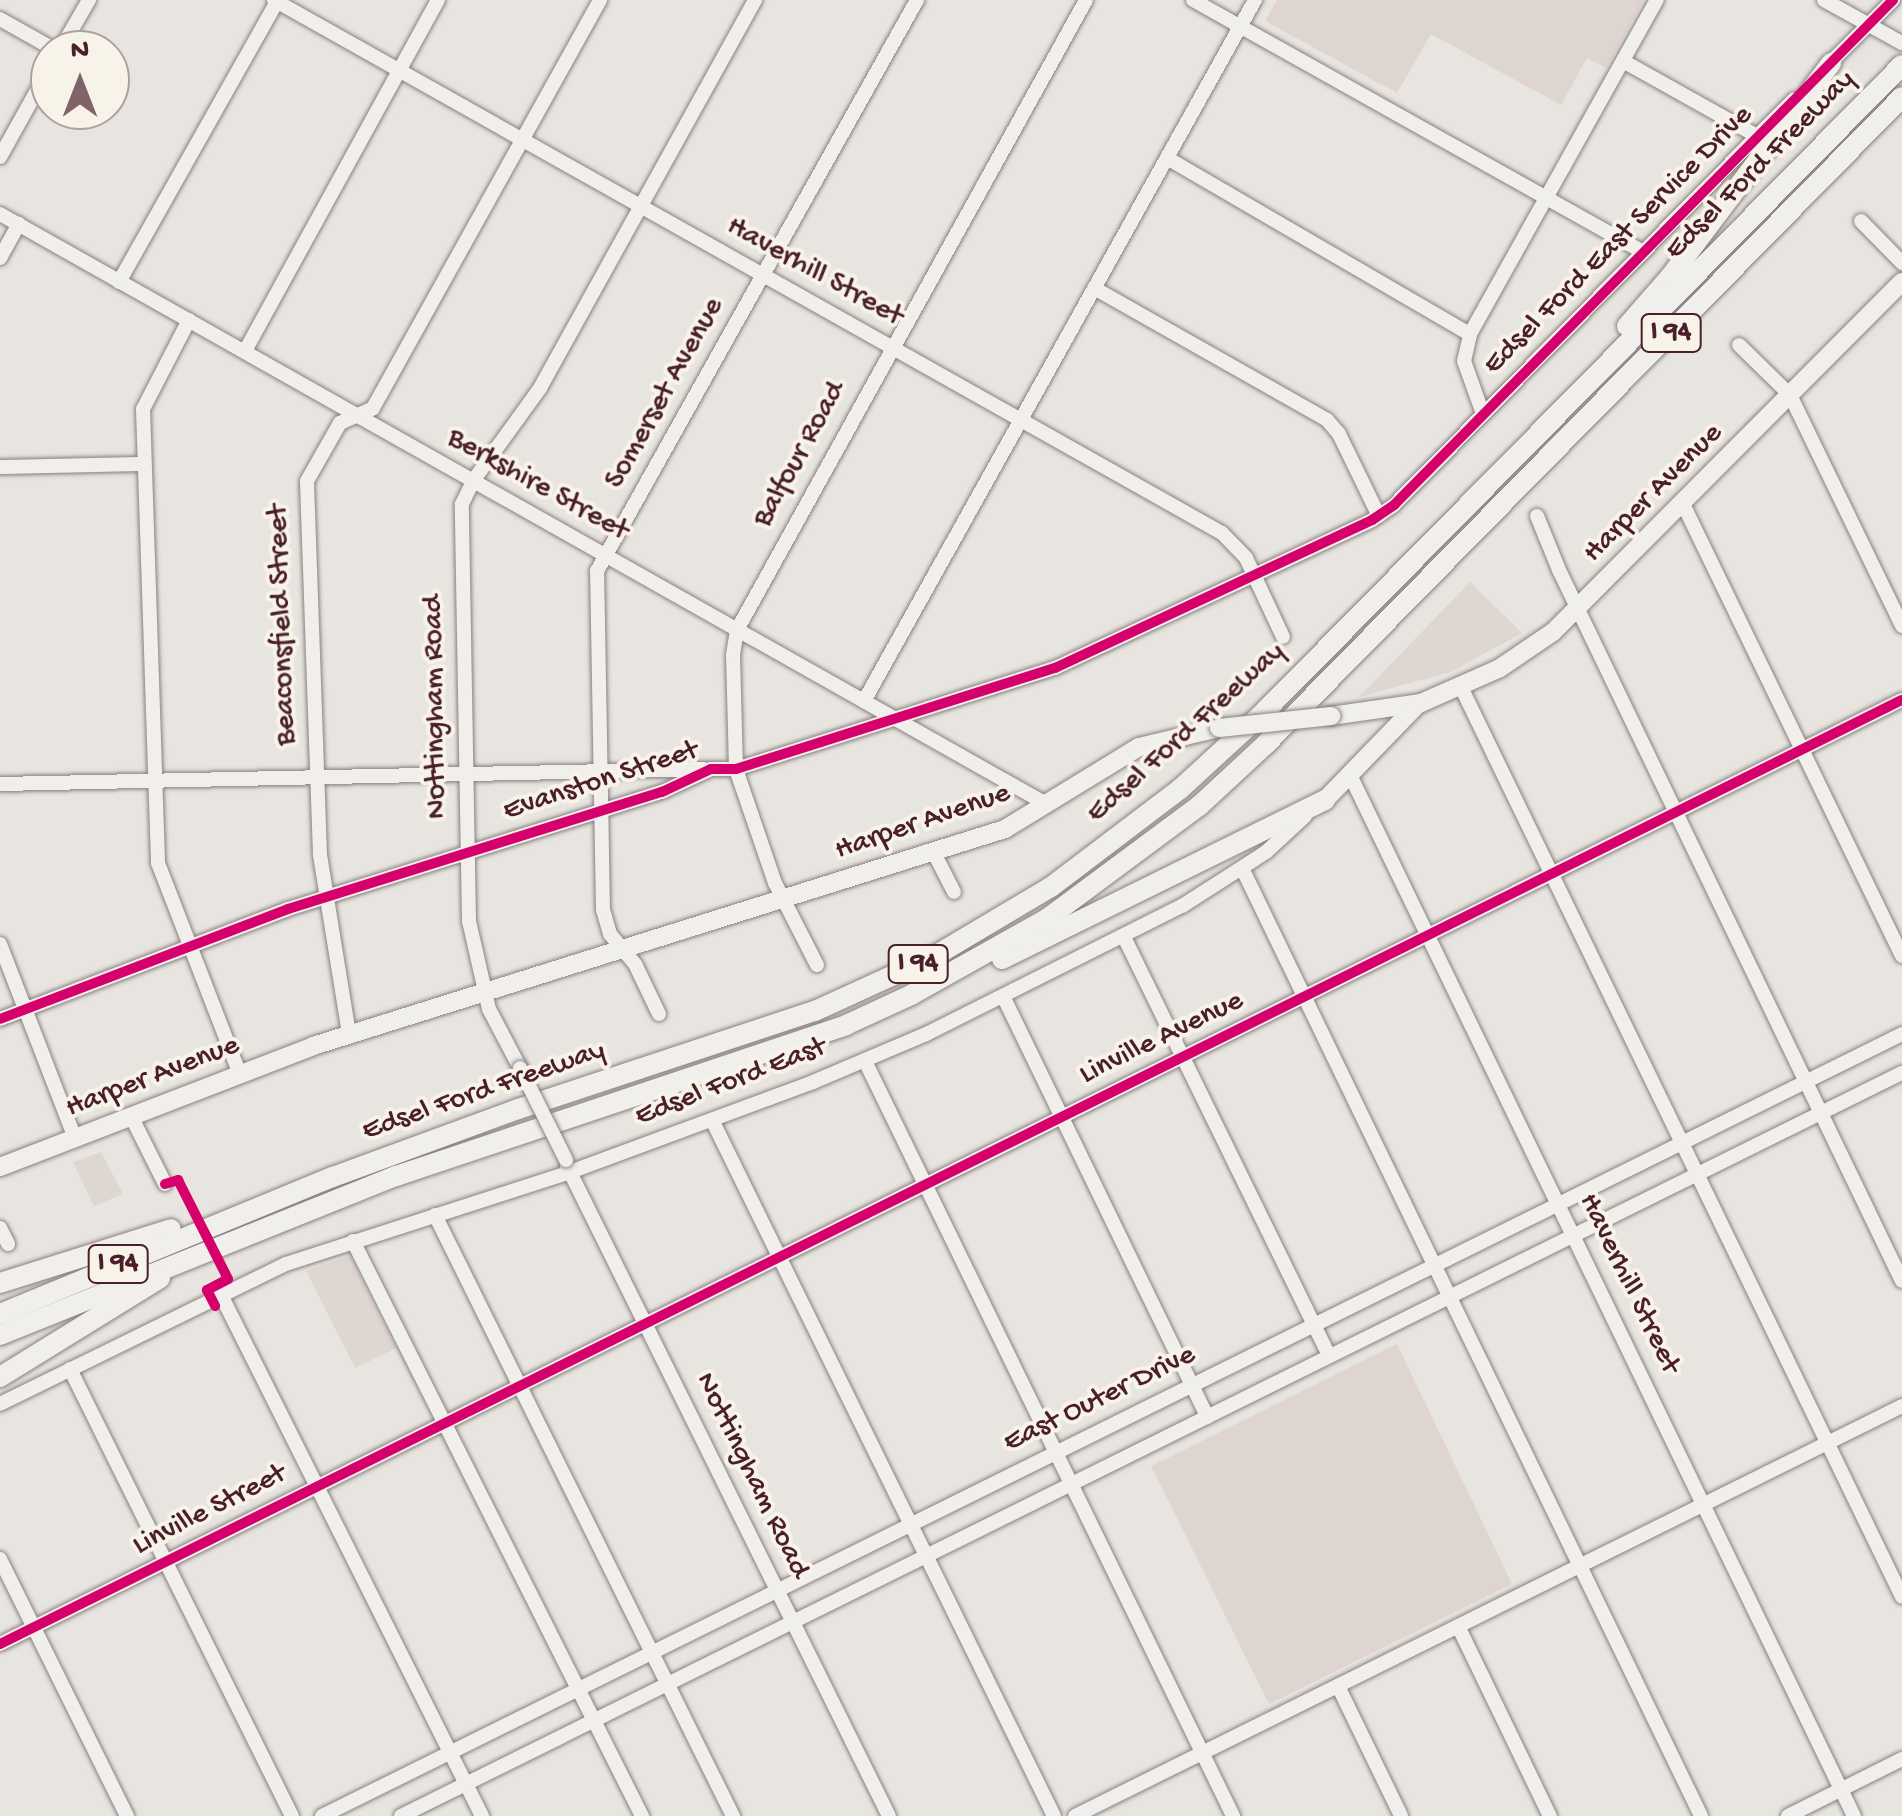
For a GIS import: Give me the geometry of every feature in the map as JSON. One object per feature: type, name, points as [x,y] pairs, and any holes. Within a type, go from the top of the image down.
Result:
[{"type":"highway","points":[[1598,373],[1602,354],[1670,278],[1831,62]]},
{"type":"highway","name":"Edsel Ford Freeway","points":[[0,1314],[236,1214],[518,1109],[779,1026],[898,974],[1023,905],[1180,789],[1265,711],[1902,65]]},
{"type":"highway","name":"Edsel Ford Freeway","points":[[0,1335],[396,1176],[744,1063],[912,995],[1048,918],[1199,806],[1306,704],[1902,97]]},
{"type":"highway","points":[[912,995],[970,974],[1091,918],[1325,800]]},
{"type":"highway","points":[[0,1283],[169,1230],[236,1214]]},
{"type":"highway","points":[[0,1376],[143,1291],[182,1260]]},
{"type":"main road","name":"Harper Avenue","points":[[0,1167],[350,1034],[1005,829],[1140,746],[1219,728],[1418,704],[1461,687],[1522,654],[1579,610],[1902,282]]},
{"type":"main road","name":"Edsel Ford East","points":[[1325,800],[1418,704]]},
{"type":"street","points":[[70,30],[89,0]]},
{"type":"street","points":[[120,282],[276,0]]},
{"type":"street","name":"Haverhill Street","points":[[276,0],[1222,533],[1241,550],[1283,637]]},
{"type":"street","points":[[244,351],[438,0]]},
{"type":"street","name":"Beaconsfield Street","points":[[350,1034],[325,897],[307,482],[340,423],[373,408],[600,0]]},
{"type":"street","name":"Nottingham Road","points":[[755,0],[540,388],[473,482],[462,504],[468,921],[489,1008],[889,1816]]},
{"type":"street","name":"Somerset Avenue","points":[[659,1014],[635,964],[610,934],[603,910],[597,571],[917,0]]},
{"type":"street","name":"Balfour Road","points":[[817,964],[784,898],[736,769],[733,655],[738,630],[1086,0]]},
{"type":"street","points":[[1192,0],[1643,252]]},
{"type":"street","points":[[864,701],[1256,0]]},
{"type":"street","points":[[1483,414],[1464,362],[1470,334],[1657,0]]},
{"type":"street","points":[[1824,0],[1902,43]]},
{"type":"street","name":"Edsel Ford East Service Drive","points":[[1379,516],[1831,62],[1876,28],[1892,0]]},
{"type":"street","points":[[0,20],[30,36]]},
{"type":"street","points":[[1623,62],[1757,136]]},
{"type":"street","points":[[0,157],[30,104]]},
{"type":"street","points":[[1167,158],[1470,334]]},
{"type":"street","name":"Berkshire Street","points":[[0,214],[1048,804]]},
{"type":"street","points":[[1861,222],[1902,263]]},
{"type":"street","points":[[0,258],[19,224]]},
{"type":"street","points":[[1094,288],[1327,420],[1340,434],[1379,516]]},
{"type":"street","points":[[189,320],[145,402],[158,862],[240,1074]]},
{"type":"street","points":[[1739,345],[1790,395],[1902,626]]},
{"type":"street","points":[[0,468],[144,464]]},
{"type":"street","points":[[1683,504],[1902,956]]},
{"type":"street","name":"Evanston Street","points":[[0,1018],[325,897],[662,792],[712,769],[736,769],[1056,668],[1379,516]]},
{"type":"street","points":[[1538,516],[1675,813],[1902,1281]]},
{"type":"street","points":[[1461,687],[1902,1598]]},
{"type":"street","name":"Linville Avenue","points":[[443,1422],[1902,700]]},
{"type":"street","points":[[0,784],[712,769]]},
{"type":"street","name":"Haverhill Street","points":[[1351,777],[1854,1816]]},
{"type":"street","name":"Edsel Ford East","points":[[0,1404],[286,1264],[712,1120],[864,1062],[1124,936],[1242,868],[1325,800]]},
{"type":"street","points":[[933,851],[954,892]]},
{"type":"street","points":[[1242,868],[1701,1816]]},
{"type":"street","points":[[1124,936],[1329,1356]]},
{"type":"street","points":[[0,944],[75,1138]]},
{"type":"street","points":[[1003,996],[1208,1417]]},
{"type":"street","name":"East Outer Drive","points":[[322,1816],[1902,1034]]},
{"type":"street","points":[[864,1062],[1233,1816]]},
{"type":"street","name":"East Outer Drive","points":[[401,1816],[1902,1073]]},
{"type":"street","points":[[132,1116],[165,1184]]},
{"type":"street","points":[[712,1120],[1054,1816]]},
{"type":"street","points":[[435,1215],[732,1816]]},
{"type":"street","points":[[0,1228],[8,1244]]},
{"type":"street","points":[[352,1241],[642,1816]]},
{"type":"street","points":[[221,1295],[482,1816]]},
{"type":"street","points":[[70,1369],[292,1816]]},
{"type":"street","points":[[1075,1816],[1902,1406]]},
{"type":"street","name":"Linville Street","points":[[0,1644],[443,1422]]},
{"type":"street","points":[[0,1559],[128,1816]]},
{"type":"street","points":[[1458,1626],[1550,1816]]},
{"type":"street","points":[[1338,1686],[1401,1816]]},
{"type":"street","points":[[1788,1816],[1902,1759]]},
{"type":"shaded area","points":[[1277,0],[1644,0],[1606,68],[1587,58],[1561,105],[1431,34],[1397,93],[1265,21]]},
{"type":"shaded area","points":[[1470,582],[1522,633],[1451,672],[1359,697]]},
{"type":"shaded area","points":[[101,1152],[123,1194],[94,1206],[73,1162]]},
{"type":"shaded area","points":[[350,1256],[396,1348],[355,1368],[306,1271]]},
{"type":"shaded area","points":[[1397,1344],[1512,1584],[1269,1704],[1151,1466]]},
{"type":"cycle path","points":[[0,1019],[288,909],[662,792],[711,769],[736,769],[1055,668],[1372,520],[1394,505],[1893,0]]},
{"type":"cycle path","points":[[0,1644],[1902,700]]},
{"type":"cycle path","points":[[165,1184],[178,1180],[228,1279],[207,1290],[215,1306]]}]
